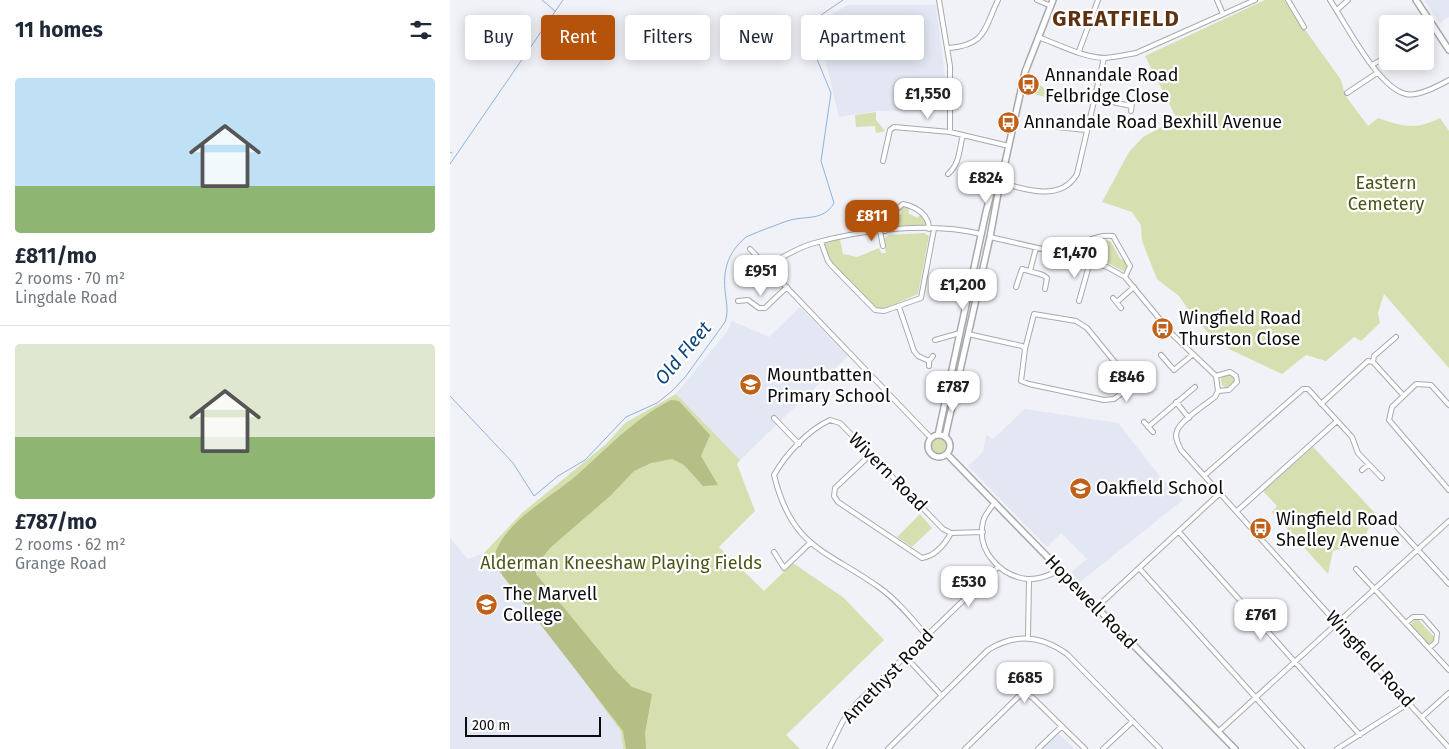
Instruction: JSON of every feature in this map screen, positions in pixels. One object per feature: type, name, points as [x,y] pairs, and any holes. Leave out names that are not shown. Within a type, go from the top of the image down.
[{"type":"street","points":[[939,0],[949,48],[950,132]]},
{"type":"street","points":[[949,48],[969,46],[979,38],[986,29],[998,0]]},
{"type":"street","points":[[1037,0],[1051,6]]},
{"type":"street","points":[[931,438],[928,448],[931,454],[937,457],[947,454],[950,445],[946,437],[990,237],[999,182],[1025,72],[1053,0]]},
{"type":"street","points":[[1079,52],[1098,0]]},
{"type":"street","points":[[1217,0],[1223,14]]},
{"type":"street","points":[[1038,36],[1079,52],[1104,58],[1136,53],[1255,0]]},
{"type":"street","points":[[1288,0],[1304,27]]},
{"type":"street","points":[[1330,0],[1376,73],[1394,90],[1407,95],[1430,89],[1449,80]]},
{"type":"street","points":[[1337,10],[1348,0]]},
{"type":"street","points":[[1416,0],[1449,50]]},
{"type":"street","points":[[999,182],[1044,192],[1059,191],[1072,183],[1077,174],[1104,58]]},
{"type":"street","points":[[1372,65],[1379,61]]},
{"type":"street","points":[[1347,85],[1349,92],[1376,73]]},
{"type":"street","points":[[1094,98],[1132,107]]},
{"type":"street","points":[[883,161],[890,130],[894,127],[950,132],[1009,146]]},
{"type":"street","points":[[1057,127],[1086,130]]},
{"type":"street","points":[[948,174],[954,170],[963,135]]},
{"type":"street","points":[[938,435],[981,234],[992,190],[999,182]]},
{"type":"street","points":[[821,242],[828,261],[875,310],[884,311],[916,302],[923,294],[931,229],[926,216],[903,204],[886,217],[885,231]]},
{"type":"street","points":[[767,266],[800,248],[821,242],[885,231],[931,229],[981,234]]},
{"type":"street","points":[[880,232],[883,246]]},
{"type":"street","points":[[1073,256],[1080,244],[1107,235],[1113,236],[1130,266],[1125,277]]},
{"type":"street","points":[[990,237],[1073,256],[1107,267],[1125,277],[1192,354],[1216,376],[1218,391]]},
{"type":"street","points":[[1030,271],[1036,248]]},
{"type":"street","points":[[750,250],[931,438]]},
{"type":"street","points":[[1079,301],[1090,262]]},
{"type":"street","points":[[1016,287],[1022,269],[1048,278],[1046,289]]},
{"type":"street","points":[[1077,280],[1085,281]]},
{"type":"street","points":[[738,301],[748,300],[759,308],[765,308],[786,287]]},
{"type":"street","points":[[1117,302],[1134,287]]},
{"type":"street","points":[[1113,298],[1121,308]]},
{"type":"street","points":[[899,307],[914,351],[918,356],[929,361]]},
{"type":"street","points":[[1034,314],[1076,321],[1087,328],[1131,382],[1130,386],[1114,399],[1104,400],[1029,384],[1021,381],[1026,349],[1034,314]]},
{"type":"street","points":[[935,340],[960,333],[1022,346],[1026,349]]},
{"type":"street","points":[[1373,362],[1374,356],[1396,337]]},
{"type":"street","points":[[1161,355],[1174,370],[1192,354]]},
{"type":"street","points":[[930,366],[929,361],[933,356]]},
{"type":"street","points":[[1320,404],[1368,361],[1373,362],[1404,396]]},
{"type":"street","name":"Wingfield Road","points":[[1216,376],[1230,372],[1236,376],[1237,382],[1229,390],[1218,391],[1216,397],[1189,418],[1177,432],[1177,441],[1182,450],[1449,748]]},
{"type":"street","points":[[1449,405],[1431,384],[1416,384],[1392,407],[1390,412],[1392,426],[1449,490]]},
{"type":"street","points":[[1148,427],[1195,387]]},
{"type":"street","points":[[1205,475],[1304,389],[1308,389],[1352,438],[1358,453],[1382,478]]},
{"type":"street","points":[[1176,402],[1189,418]]},
{"type":"street","points":[[774,418],[798,444]]},
{"type":"street","name":"Wivern Road","points":[[926,635],[881,589],[824,554],[810,543],[795,526],[780,498],[774,475],[780,463],[820,425],[830,420],[840,423],[943,530],[951,532]]},
{"type":"street","points":[[1237,511],[1337,421]]},
{"type":"street","points":[[1144,422],[1153,432]]},
{"type":"street","points":[[931,438],[938,435],[946,437]]},
{"type":"street","name":"Hopewell Road","points":[[947,454],[1235,749]]},
{"type":"street","points":[[870,455],[835,488],[834,496],[838,502],[922,558],[930,557],[947,540],[951,532],[983,532]]},
{"type":"street","points":[[1362,470],[1368,465]]},
{"type":"street","points":[[1097,607],[1220,493]]},
{"type":"street","points":[[995,502],[982,522],[987,553],[998,567],[1015,576],[1029,579],[1046,577],[1060,570]]},
{"type":"street","points":[[1218,732],[1449,521]]},
{"type":"street","points":[[1398,527],[1449,584]]},
{"type":"street","points":[[1179,532],[1360,735]]},
{"type":"street","points":[[774,552],[784,568],[810,543]]},
{"type":"street","name":"Amethyst Road","points":[[829,749],[848,715],[904,656],[998,567]]},
{"type":"street","points":[[1139,568],[1254,698],[1302,749]]},
{"type":"street","points":[[1356,569],[1449,670]]},
{"type":"street","points":[[1028,637],[1029,579]]},
{"type":"street","points":[[1406,624],[1413,617],[1419,616],[1428,622],[1438,637],[1429,648]]},
{"type":"street","points":[[888,749],[988,650],[1002,642],[1028,637],[1053,644],[1067,654],[1160,749]]},
{"type":"street","points":[[904,656],[942,696]]},
{"type":"street","points":[[1422,717],[1449,693]]},
{"type":"street","points":[[965,749],[1022,695],[1033,698],[1085,749]]},
{"type":"street","points":[[1338,749],[1409,703]]},
{"type":"street","points":[[1103,749],[1133,721]]},
{"type":"street","points":[[1038,749],[1062,726]]},
{"type":"shaded area","points":[[1424,0],[1449,0],[1449,17],[1440,23]]},
{"type":"shaded area","points":[[847,5],[936,5],[946,85],[931,88],[930,111],[877,111],[839,117],[825,60],[924,60],[924,15],[831,15]]},
{"type":"shaded area","name":"Mountbatten Primary School","points":[[800,307],[848,356],[740,460],[676,394],[726,333],[732,321],[769,337]]},
{"type":"shaded area","name":"Oakfield School","points":[[1025,409],[1118,423],[1159,475],[1183,500],[1080,582],[1071,572],[1087,559],[1061,533],[1047,547],[968,466],[983,452],[986,435],[993,439]]},
{"type":"shaded area","name":"The Marvell College","points":[[450,538],[468,559],[484,553],[561,649],[621,732],[623,749],[450,749]]},
{"type":"shaded area","points":[[1058,733],[1075,749],[1040,749]]},
{"type":"green space","name":"Eastern Cemetery","points":[[1265,0],[1284,0],[1341,80],[1345,95],[1368,126],[1378,118],[1402,125],[1416,126],[1440,118],[1449,131],[1449,368],[1384,294],[1378,313],[1380,323],[1361,341],[1354,337],[1326,361],[1306,355],[1282,374],[1231,350],[1212,337],[1191,314],[1180,297],[1157,279],[1142,241],[1141,225],[1132,212],[1102,202],[1129,152],[1143,137],[1177,119],[1145,56]]},
{"type":"green space","points":[[1031,78],[1049,92],[1045,97],[1027,92]]},
{"type":"green space","points":[[876,112],[876,120],[885,131],[876,133],[875,126],[856,127],[855,115]]},
{"type":"green space","points":[[904,206],[910,207],[908,213],[917,218],[921,214],[927,222],[924,225],[887,226],[886,218],[890,215],[894,219],[902,213],[900,209]]},
{"type":"green space","points":[[924,233],[929,236],[918,294],[883,309],[876,308],[828,260],[823,243],[840,239],[843,254],[857,257],[879,248],[881,253],[886,253],[884,239],[889,235]]},
{"type":"green space","points":[[1107,240],[1111,242],[1121,260],[1125,258],[1128,264],[1125,272],[1108,263],[1077,253],[1082,245],[1085,248]]},
{"type":"green space","points":[[1225,374],[1231,374],[1235,381],[1231,388],[1225,388],[1221,384],[1221,378]]},
{"type":"green space","name":"Alderman Kneeshaw Playing Fields","points":[[676,394],[740,460],[737,464],[755,511],[719,547],[764,591],[793,563],[844,598],[884,640],[786,735],[800,749],[623,749],[621,732],[561,649],[484,553],[522,513],[606,444],[625,423]]},
{"type":"green space","points":[[671,400],[679,401],[710,435],[701,456],[718,485],[703,486],[684,465],[672,459],[651,463],[634,471],[610,496],[550,548],[536,566],[536,574],[616,671],[632,687],[652,694],[645,733],[646,749],[626,749],[623,731],[503,576],[496,564],[495,555],[502,540],[520,519],[576,476],[632,426]]},
{"type":"green space","points":[[936,438],[942,438],[947,443],[945,452],[936,454],[931,449],[931,443]]},
{"type":"green space","points":[[1313,447],[1375,513],[1368,531],[1361,540],[1333,551],[1328,574],[1272,512],[1277,506],[1263,491]]},
{"type":"green space","points":[[920,514],[932,528],[912,547],[897,537]]},
{"type":"green space","points":[[1417,618],[1436,639],[1428,646],[1410,625]]},
{"type":"green space","points":[[1020,674],[1030,675],[1039,683],[1031,691],[1020,691],[1012,682]]},
{"type":"waterway","points":[[542,0],[555,11]]},
{"type":"waterway","points":[[450,164],[563,0]]},
{"type":"waterway","name":"Old Fleet","points":[[450,396],[513,463],[534,496],[558,476],[585,460],[626,417],[657,403],[672,391],[686,376],[725,322],[727,316],[725,272],[730,257],[739,243],[746,237],[787,221],[825,213],[834,203],[821,161],[831,93],[812,47],[811,37],[813,25],[821,15],[843,0]]},
{"type":"place","name":"Annandale Road Felbridge Close","points":[[1029,85]]},
{"type":"place","name":"Annandale Road Bexhill Avenue","points":[[1008,122]]},
{"type":"place","name":"Wingfield Road Thurston Close","points":[[1163,328]]},
{"type":"place","name":"Mountbatten Primary School","points":[[751,385]]},
{"type":"place","name":"Oakfield School","points":[[1080,488]]},
{"type":"place","name":"Wingfield Road Shelley Avenue","points":[[1260,529]]},
{"type":"place","name":"The Marvell College","points":[[487,604]]},
{"type":"district","name":"GREATFIELD","points":[[1116,18]]}]
